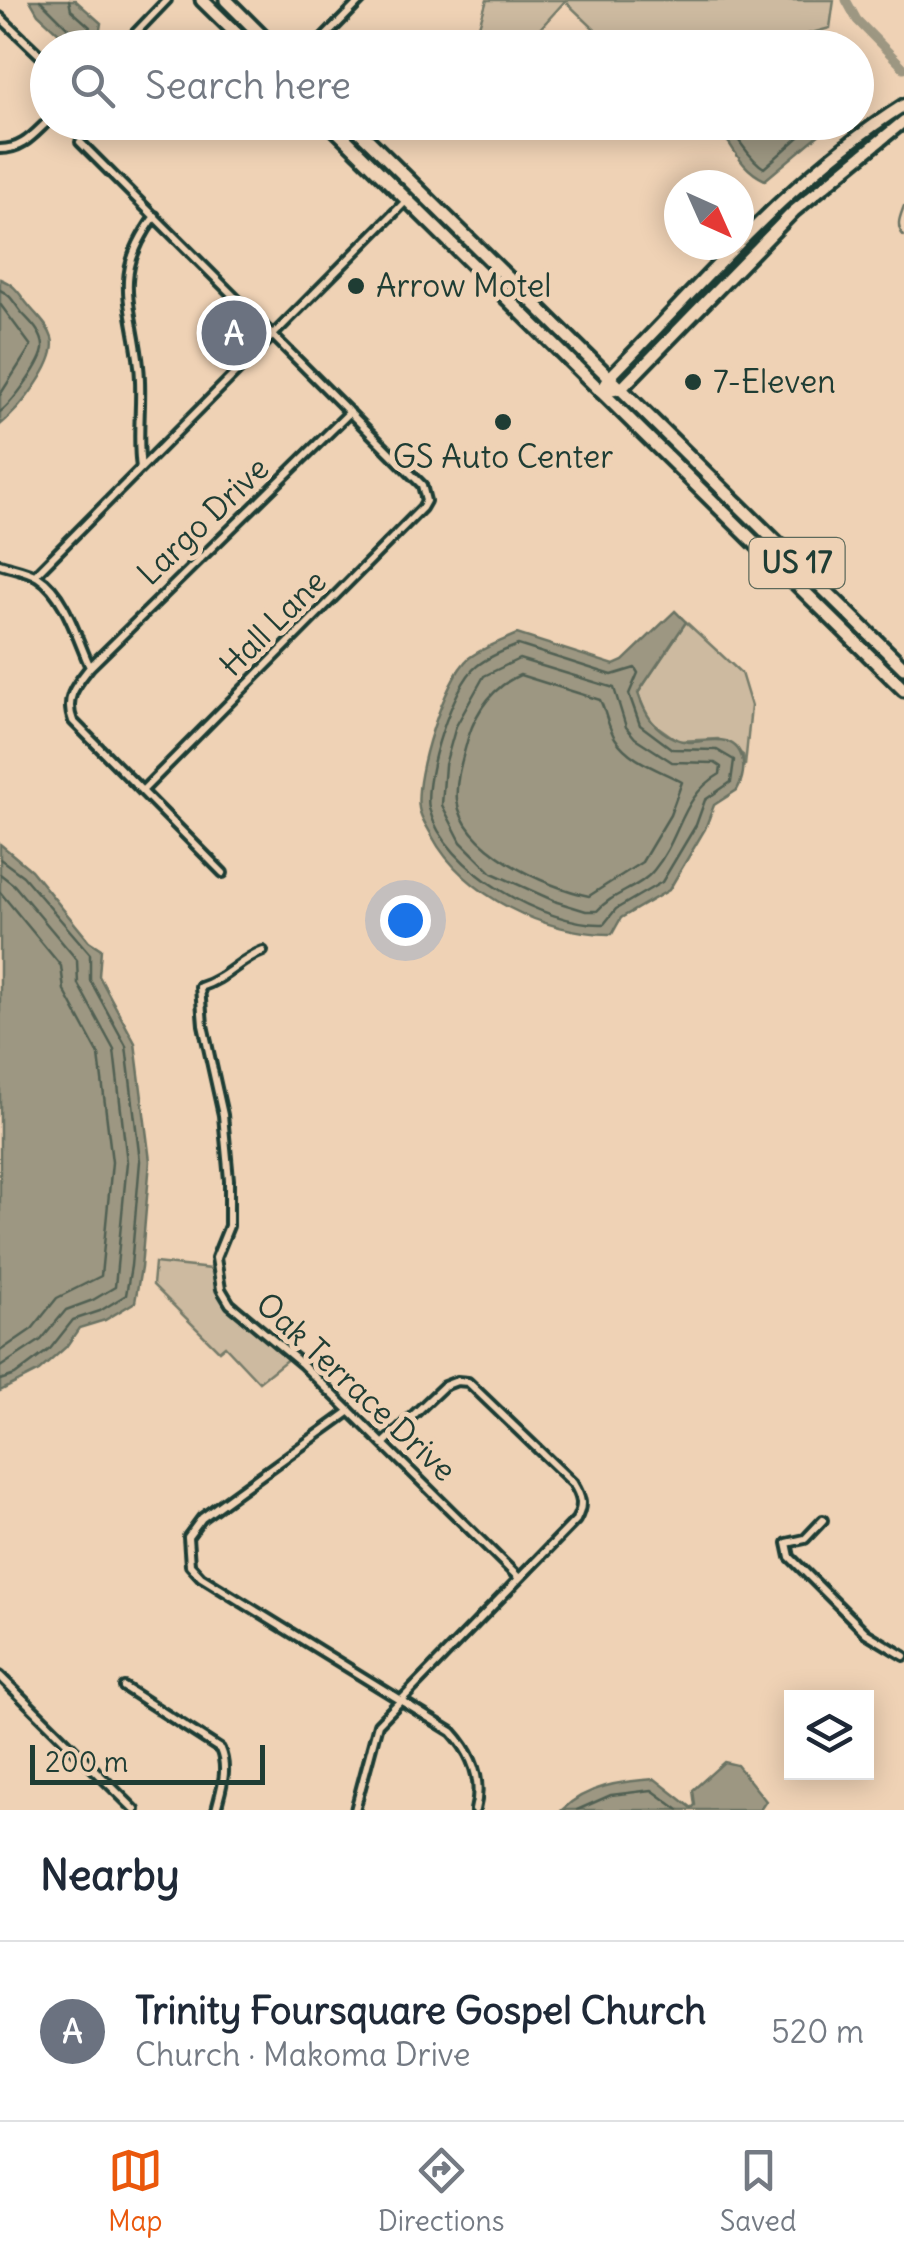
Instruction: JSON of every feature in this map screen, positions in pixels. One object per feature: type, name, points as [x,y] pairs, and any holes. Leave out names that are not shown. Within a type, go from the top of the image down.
[{"type":"main road","points":[[202,0],[233,30]]},
{"type":"main road","points":[[226,0],[256,30]]},
{"type":"main road","points":[[874,123],[904,104]]},
{"type":"main road","points":[[601,392],[621,388],[794,211],[904,121]]},
{"type":"main road","name":"US 17","points":[[346,140],[904,690]]},
{"type":"main road","name":"US 17","points":[[368,140],[899,663]]},
{"type":"main road","points":[[601,392],[610,377],[783,200],[853,140]]},
{"type":"main road","points":[[862,649],[877,658],[899,663]]},
{"type":"street","points":[[139,30],[168,0]]},
{"type":"street","points":[[332,30],[361,0]]},
{"type":"street","points":[[0,17],[30,46]]},
{"type":"street","points":[[0,149],[14,149],[30,138]]},
{"type":"street","points":[[80,142],[350,412]]},
{"type":"street","points":[[35,575],[407,200]]},
{"type":"street","points":[[783,200],[794,211]]},
{"type":"street","points":[[141,469],[140,369],[126,282],[134,251],[155,216]]},
{"type":"street","points":[[710,275],[721,286]]},
{"type":"street","name":"Hall Lane","points":[[142,791],[426,502],[422,486],[350,412]]},
{"type":"street","name":"Largo Drive","points":[[223,873],[73,721],[68,707],[71,692],[90,666],[350,412]]},
{"type":"street","points":[[0,564],[35,575],[56,596],[90,666]]},
{"type":"street","name":"Oak Terrace Drive","points":[[263,951],[246,958],[221,981],[200,986],[203,1025],[223,1115],[229,1180],[229,1226],[216,1258],[221,1290],[230,1304],[302,1364],[519,1578]]},
{"type":"street","points":[[355,1810],[378,1724],[576,1520],[582,1508],[574,1484],[468,1382],[444,1386],[383,1444]]},
{"type":"street","points":[[350,1411],[202,1518],[188,1537],[190,1565],[201,1577],[452,1732],[466,1748],[475,1770],[479,1794],[476,1810]]},
{"type":"street","points":[[824,1520],[806,1539],[787,1543],[790,1557],[866,1633],[904,1656]]},
{"type":"street","points":[[0,1676],[135,1810]]},
{"type":"street","points":[[124,1687],[212,1741],[220,1750],[225,1775],[216,1810]]},
{"type":"shaded area","points":[[487,0],[834,0],[830,28],[823,30],[595,30],[565,1],[539,30],[482,30],[479,26]]},
{"type":"shaded area","points":[[686,622],[741,673],[751,706],[745,766],[743,755],[718,739],[678,741],[647,719],[638,693]]},
{"type":"shaded area","points":[[155,1263],[211,1269],[231,1308],[289,1358],[259,1382],[225,1346],[219,1351],[153,1285]]},
{"type":"water","points":[[30,0],[75,0],[101,23],[100,30],[55,30]]},
{"type":"water","points":[[726,140],[813,140],[765,180],[750,170]]},
{"type":"water","points":[[0,279],[14,287],[45,325],[53,348],[36,385],[0,425]]},
{"type":"water","points":[[675,611],[686,622],[638,693],[651,720],[668,735],[685,742],[715,740],[733,744],[743,765],[737,790],[714,805],[705,829],[669,890],[621,918],[612,934],[560,927],[509,908],[464,876],[446,857],[419,808],[426,752],[450,685],[474,654],[517,634],[614,665]]},
{"type":"water","points":[[0,844],[31,870],[89,941],[101,949],[99,976],[135,1043],[150,1161],[135,1302],[105,1320],[79,1328],[66,1347],[39,1371],[0,1391]]},
{"type":"water","points":[[724,1762],[737,1765],[766,1801],[760,1810],[562,1810],[593,1790],[655,1779],[692,1808],[693,1790]]},
{"type":"waterway","points":[[846,0],[867,30]]},
{"type":"waterway","points":[[874,37],[904,68]]},
{"type":"waterway","points":[[904,206],[899,225],[904,236]]},
{"type":"place","name":"Arrow Motel","points":[[356,286]]},
{"type":"place","name":"Trinity Foursquare Gospel Church","points":[[234,333]]},
{"type":"place","name":"7-Eleven","points":[[693,382]]},
{"type":"place","name":"GS Auto Center","points":[[503,422]]}]
